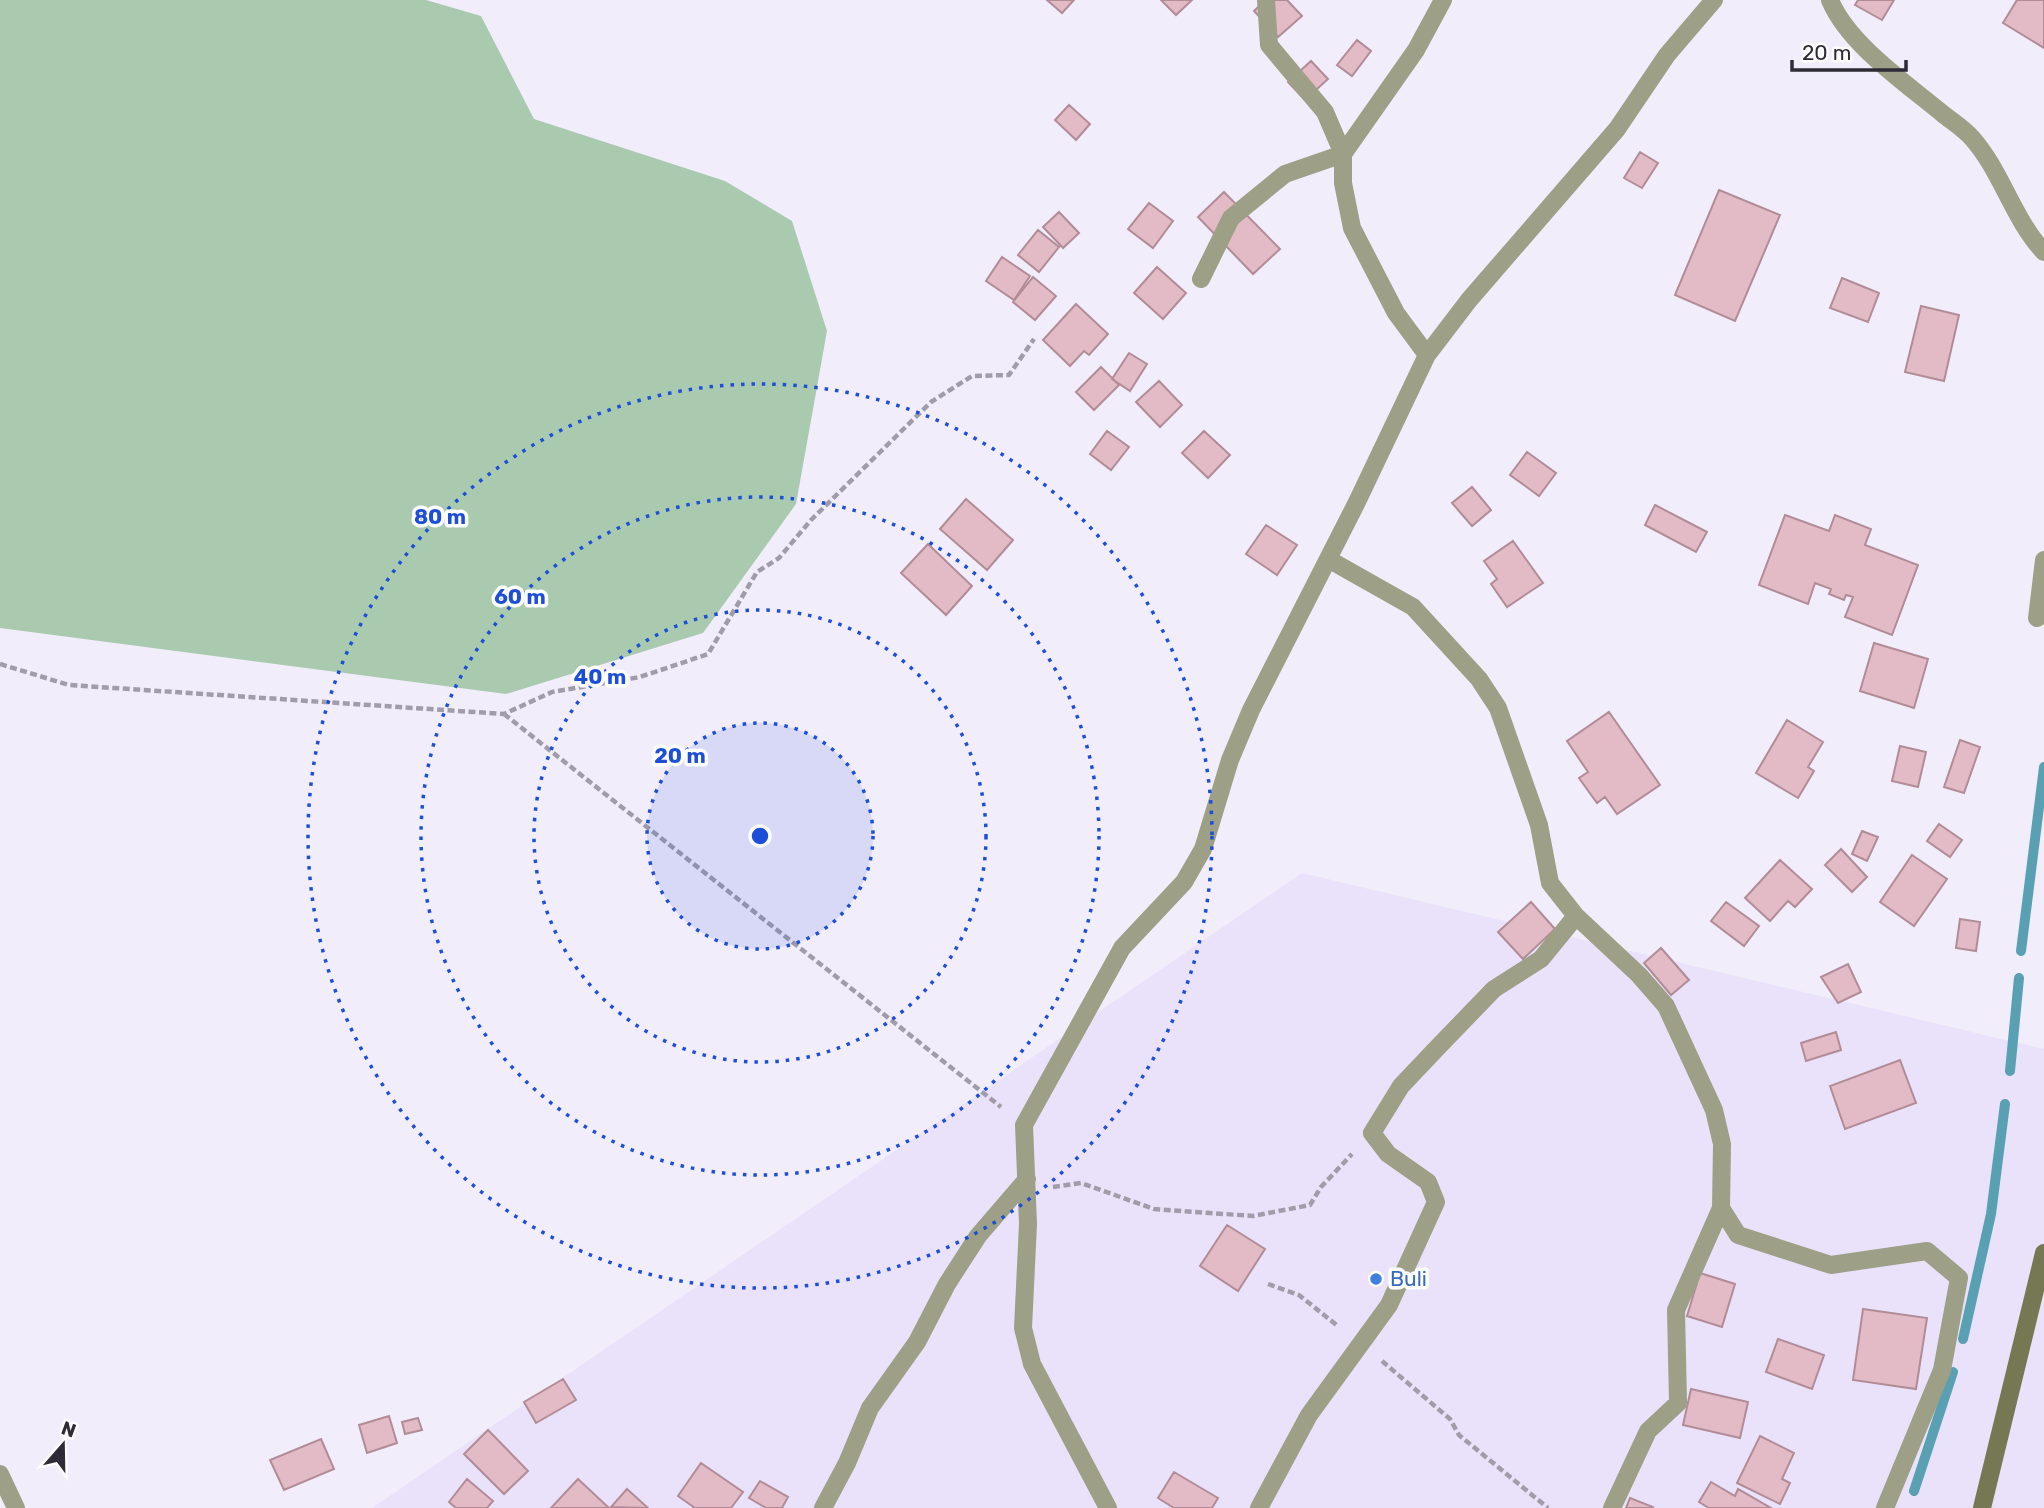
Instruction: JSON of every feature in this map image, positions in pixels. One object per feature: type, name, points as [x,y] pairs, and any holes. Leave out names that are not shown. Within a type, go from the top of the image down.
[{"type":"main road","points":[[1982,1508],[2044,1253]]},
{"type":"street","points":[[1266,0],[1269,45],[1325,112],[1343,154],[1343,183],[1352,228],[1396,313],[1427,355]]},
{"type":"street","points":[[1201,279],[1231,218],[1285,174],[1343,154],[1416,50],[1443,0]]},
{"type":"street","points":[[1108,1508],[1032,1364],[1023,1328],[1027,1179],[1024,1125],[1122,948],[1184,882],[1203,849],[1230,760],[1251,710],[1427,355],[1469,300],[1617,130],[1667,55],[1714,0]]},
{"type":"street","points":[[1830,0],[1836,14],[1872,54],[1971,136],[1995,167],[2015,208],[2044,252]]},
{"type":"street","points":[[1328,559],[1413,607],[1479,679],[1498,708],[1539,825],[1550,883],[1576,916],[1639,975],[1666,1006],[1714,1110],[1722,1144],[1721,1208],[1676,1310],[1678,1403],[1648,1431],[1612,1508]]},
{"type":"street","points":[[2037,618],[2044,560]]},
{"type":"street","points":[[1259,1508],[1309,1415],[1389,1305],[1436,1202],[1428,1182],[1388,1154],[1372,1133],[1401,1086],[1494,989],[1541,959],[1576,916]]},
{"type":"street","points":[[823,1508],[847,1463],[870,1408],[917,1342],[947,1284],[978,1236],[1027,1179]]},
{"type":"street","points":[[1721,1208],[1738,1235],[1831,1265],[1927,1251],[1959,1278],[1942,1370],[1885,1508]]},
{"type":"street","points":[[0,1474],[16,1508]]},
{"type":"path","points":[[0,664],[69,685],[504,714],[552,692],[640,677],[708,654],[757,572],[779,558],[811,520],[931,402],[972,376],[1009,375],[1034,339]]},
{"type":"path","points":[[504,714],[1024,1125]]},
{"type":"path","points":[[1027,1179],[1057,1189],[1081,1183],[1154,1209],[1253,1216],[1310,1205],[1321,1187],[1372,1133]]},
{"type":"path","points":[[1269,1284],[1299,1295],[1361,1343],[1450,1419],[1459,1435],[1548,1508]]},
{"type":"shaded area","name":"Buli","points":[[1302,873],[2044,1049],[2044,1508],[372,1508]]},
{"type":"green space","points":[[0,0],[426,0],[481,16],[534,119],[725,181],[792,221],[827,331],[796,504],[703,633],[506,694],[0,628]]},
{"type":"building","points":[[1047,0],[1074,0],[1062,13]]},
{"type":"building","points":[[1161,0],[1192,0],[1176,15]]},
{"type":"building","points":[[1265,0],[1287,0],[1302,16],[1278,37],[1254,11]]},
{"type":"building","points":[[1858,0],[1894,0],[1882,20],[1855,5]]},
{"type":"building","points":[[2017,0],[2044,0],[2044,48],[2003,23]]},
{"type":"building","points":[[1357,40],[1371,51],[1352,76],[1337,65]]},
{"type":"building","points":[[1311,61],[1328,79],[1305,100],[1288,82]]},
{"type":"building","points":[[1069,105],[1090,124],[1076,140],[1055,120]]},
{"type":"building","points":[[1640,152],[1658,163],[1642,188],[1624,178]]},
{"type":"building","points":[[1719,190],[1780,215],[1735,321],[1675,295]]},
{"type":"building","points":[[1224,192],[1280,249],[1253,274],[1198,217]]},
{"type":"building","points":[[1149,203],[1173,221],[1153,248],[1128,229]]},
{"type":"building","points":[[1059,212],[1079,233],[1063,248],[1043,227]]},
{"type":"building","points":[[1038,230],[1059,247],[1039,272],[1018,255]]},
{"type":"building","points":[[1002,257],[1030,276],[1014,300],[986,281]]},
{"type":"building","points":[[1157,267],[1186,293],[1163,319],[1134,293]]},
{"type":"building","points":[[1033,277],[1056,296],[1035,320],[1013,302]]},
{"type":"building","points":[[1842,278],[1879,293],[1868,322],[1830,308]]},
{"type":"building","points":[[1076,304],[1108,334],[1089,355],[1084,351],[1070,366],[1043,340]]},
{"type":"building","points":[[1921,306],[1959,315],[1944,381],[1905,372]]},
{"type":"building","points":[[1129,353],[1147,364],[1130,391],[1112,379]]},
{"type":"building","points":[[1101,367],[1119,385],[1094,410],[1076,392]]},
{"type":"building","points":[[1159,381],[1182,405],[1160,427],[1136,402]]},
{"type":"building","points":[[1107,431],[1129,447],[1111,470],[1090,454]]},
{"type":"building","points":[[1204,431],[1230,455],[1208,478],[1182,453]]},
{"type":"building","points":[[1527,452],[1556,473],[1539,496],[1510,475]]},
{"type":"building","points":[[1472,487],[1491,510],[1472,526],[1452,503]]},
{"type":"building","points":[[966,499],[1013,540],[987,570],[940,529]]},
{"type":"building","points":[[1655,505],[1707,532],[1696,552],[1645,525]]},
{"type":"building","points":[[1785,515],[1829,531],[1835,515],[1871,529],[1865,545],[1918,565],[1892,635],[1845,617],[1853,597],[1846,595],[1844,600],[1829,594],[1831,589],[1815,583],[1808,604],[1759,585]]},
{"type":"building","points":[[1266,525],[1297,545],[1277,575],[1246,554]]},
{"type":"building","points":[[1513,541],[1543,583],[1507,607],[1491,584],[1497,579],[1484,561]]},
{"type":"building","points":[[928,544],[972,586],[946,615],[901,573]]},
{"type":"building","points":[[1874,643],[1928,659],[1914,708],[1860,691]]},
{"type":"building","points":[[1609,712],[1660,785],[1617,814],[1605,797],[1597,803],[1579,778],[1588,772],[1567,741]]},
{"type":"building","points":[[1787,720],[1823,742],[1808,767],[1814,771],[1798,798],[1756,773]]},
{"type":"building","points":[[1960,740],[1980,747],[1964,793],[1944,787]]},
{"type":"building","points":[[1900,746],[1926,752],[1918,787],[1892,781]]},
{"type":"building","points":[[1939,824],[1962,840],[1950,857],[1927,841]]},
{"type":"building","points":[[1862,831],[1878,837],[1867,861],[1852,854]]},
{"type":"building","points":[[1841,849],[1867,877],[1852,892],[1825,865]]},
{"type":"building","points":[[1912,855],[1947,879],[1914,926],[1880,902]]},
{"type":"building","points":[[1780,860],[1812,889],[1795,907],[1788,901],[1770,921],[1745,898]]},
{"type":"building","points":[[1531,902],[1555,929],[1523,959],[1498,932]]},
{"type":"building","points":[[1726,902],[1759,926],[1744,946],[1711,921]]},
{"type":"building","points":[[1960,919],[1980,922],[1976,951],[1956,948]]},
{"type":"building","points":[[1661,948],[1689,980],[1671,995],[1644,963]]},
{"type":"building","points":[[1848,964],[1861,992],[1838,1003],[1821,977]]},
{"type":"building","points":[[1836,1032],[1841,1050],[1806,1061],[1801,1043]]},
{"type":"building","points":[[1900,1060],[1916,1103],[1845,1129],[1830,1086]]},
{"type":"building","points":[[1227,1225],[1265,1249],[1238,1291],[1200,1266]]},
{"type":"building","points":[[1700,1273],[1735,1284],[1722,1327],[1687,1316]]},
{"type":"building","points":[[1863,1309],[1927,1318],[1916,1389],[1853,1380]]},
{"type":"building","points":[[1778,1339],[1824,1355],[1812,1389],[1766,1372]]},
{"type":"building","points":[[563,1379],[576,1400],[536,1423],[524,1402]]},
{"type":"building","points":[[1691,1389],[1748,1402],[1740,1438],[1683,1425]]},
{"type":"building","points":[[389,1416],[397,1443],[367,1453],[359,1425]]},
{"type":"building","points":[[418,1418],[422,1430],[405,1434],[402,1422]]},
{"type":"building","points":[[488,1430],[528,1471],[504,1494],[464,1454]]},
{"type":"building","points":[[1760,1436],[1794,1453],[1782,1479],[1790,1483],[1780,1504],[1737,1483]]},
{"type":"building","points":[[321,1439],[334,1469],[284,1490],[270,1460]]},
{"type":"building","points":[[701,1463],[743,1492],[731,1508],[695,1508],[678,1496]]},
{"type":"building","points":[[1174,1472],[1218,1498],[1212,1508],[1174,1508],[1158,1498]]},
{"type":"building","points":[[467,1479],[493,1501],[487,1508],[456,1508],[449,1502]]},
{"type":"building","points":[[578,1479],[609,1508],[551,1508]]},
{"type":"building","points":[[760,1481],[788,1497],[782,1508],[766,1508],[749,1498]]},
{"type":"building","points":[[1711,1482],[1735,1496],[1738,1489],[1771,1508],[1709,1508],[1699,1502]]},
{"type":"building","points":[[627,1489],[648,1508],[611,1507]]},
{"type":"building","points":[[1630,1498],[1653,1507],[1626,1508]]},
{"type":"waterway","points":[[2021,951],[2044,767]]},
{"type":"waterway","points":[[2010,1071],[2019,978]]},
{"type":"waterway","points":[[1963,1339],[1991,1214],[2005,1104]]},
{"type":"waterway","points":[[1914,1491],[1953,1372]]},
{"type":"place","name":"Buli","points":[[1376,1279]]}]
